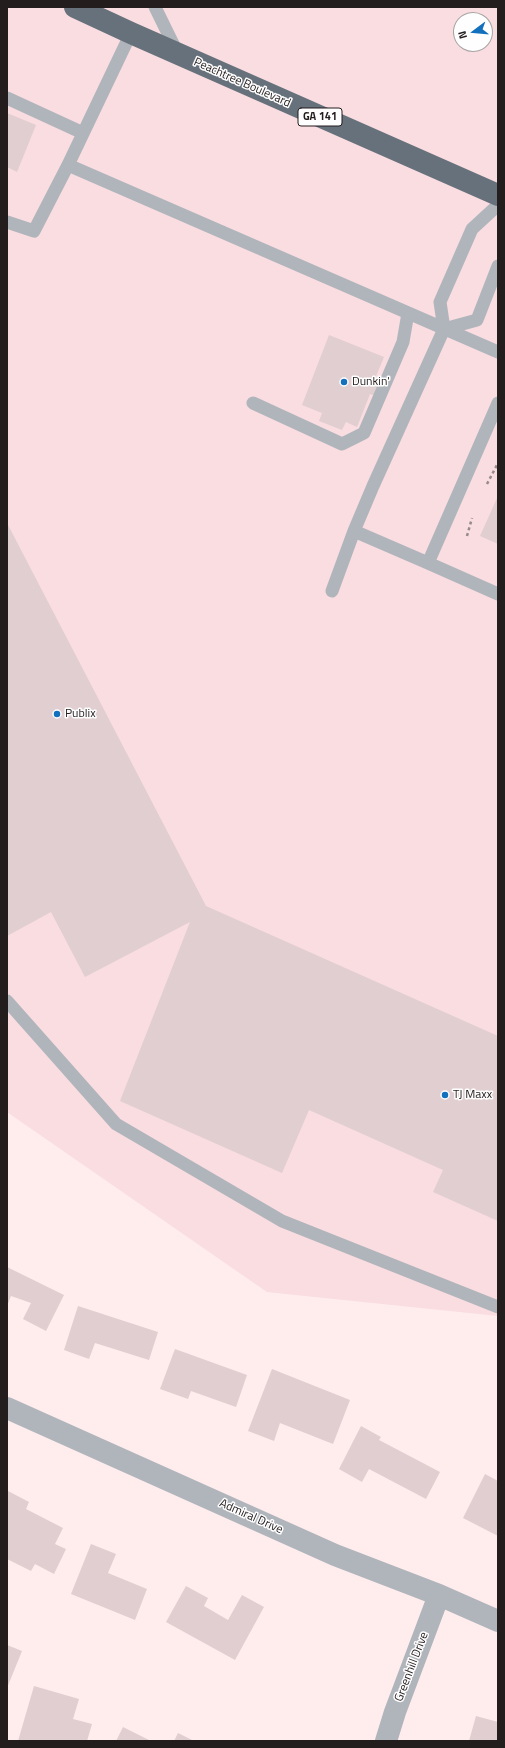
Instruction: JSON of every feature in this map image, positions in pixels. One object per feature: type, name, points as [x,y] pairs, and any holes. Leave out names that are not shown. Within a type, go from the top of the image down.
[{"type":"highway","name":"Peachtree Boulevard","points":[[75,7],[498,195]]},
{"type":"street","name":"Admiral Drive","points":[[7,1408],[335,1555],[439,1594],[498,1621]]},
{"type":"street","name":"Greenhill Drive","points":[[386,1741],[395,1712],[439,1594]]},
{"type":"lane","points":[[155,7],[178,54]]},
{"type":"lane","points":[[7,222],[34,231],[68,165],[131,33]]},
{"type":"lane","points":[[7,98],[83,133]]},
{"type":"lane","points":[[68,165],[498,352]]},
{"type":"lane","points":[[332,591],[354,531],[444,329],[440,302],[472,229],[498,205]]},
{"type":"lane","points":[[444,329],[477,320],[498,266]]},
{"type":"lane","points":[[253,403],[342,444],[364,433],[403,342],[408,313]]},
{"type":"lane","points":[[428,563],[498,403]]},
{"type":"lane","points":[[354,531],[498,594]]},
{"type":"lane","points":[[7,1001],[116,1124],[282,1221],[498,1307]]},
{"type":"shaded area","points":[[7,7],[498,7],[498,1316],[267,1292],[7,1112]]},
{"type":"building","points":[[7,113],[36,125],[17,172],[7,167]]},
{"type":"building","name":"Dunkin'","points":[[329,335],[384,357],[374,381],[381,384],[376,396],[370,394],[357,427],[346,422],[342,430],[319,421],[322,413],[302,405]]},
{"type":"building","points":[[498,496],[498,544],[480,536]]},
{"type":"building","points":[[7,523],[206,906],[498,1036],[498,1221],[433,1192],[443,1170],[309,1110],[282,1173],[120,1101],[190,922],[85,977],[51,912],[7,936]]},
{"type":"building","points":[[7,1267],[64,1295],[46,1331],[23,1319],[31,1303],[11,1296],[7,1306]]},
{"type":"building","points":[[78,1306],[158,1332],[149,1360],[95,1343],[89,1359],[64,1350]]},
{"type":"building","points":[[175,1349],[247,1375],[236,1407],[191,1391],[188,1399],[160,1389]]},
{"type":"building","points":[[272,1369],[350,1400],[333,1444],[280,1423],[274,1441],[248,1431]]},
{"type":"building","points":[[361,1426],[381,1437],[379,1440],[440,1472],[426,1499],[369,1469],[362,1482],[339,1469]]},
{"type":"building","points":[[485,1474],[498,1481],[498,1536],[463,1518]]},
{"type":"building","points":[[8,1491],[29,1502],[26,1509],[63,1528],[55,1544],[66,1549],[54,1574],[35,1564],[31,1571],[7,1559]]},
{"type":"building","points":[[91,1544],[116,1554],[108,1573],[147,1589],[135,1620],[71,1594]]},
{"type":"building","points":[[186,1586],[208,1598],[204,1606],[228,1620],[242,1595],[264,1607],[235,1660],[166,1622]]},
{"type":"building","points":[[7,1645],[22,1651],[7,1688]]},
{"type":"building","points":[[34,1686],[79,1699],[73,1719],[92,1724],[87,1741],[18,1741]]},
{"type":"building","points":[[476,1716],[498,1722],[498,1741],[469,1741]]},
{"type":"building","points":[[123,1727],[151,1741],[116,1741]]},
{"type":"building","points":[[178,1733],[194,1741],[174,1741]]},
{"type":"place","name":"Dunkin'","points":[[344,382]]},
{"type":"place","name":"Publix","points":[[57,714]]},
{"type":"place","name":"TJ Maxx","points":[[445,1095]]}]
